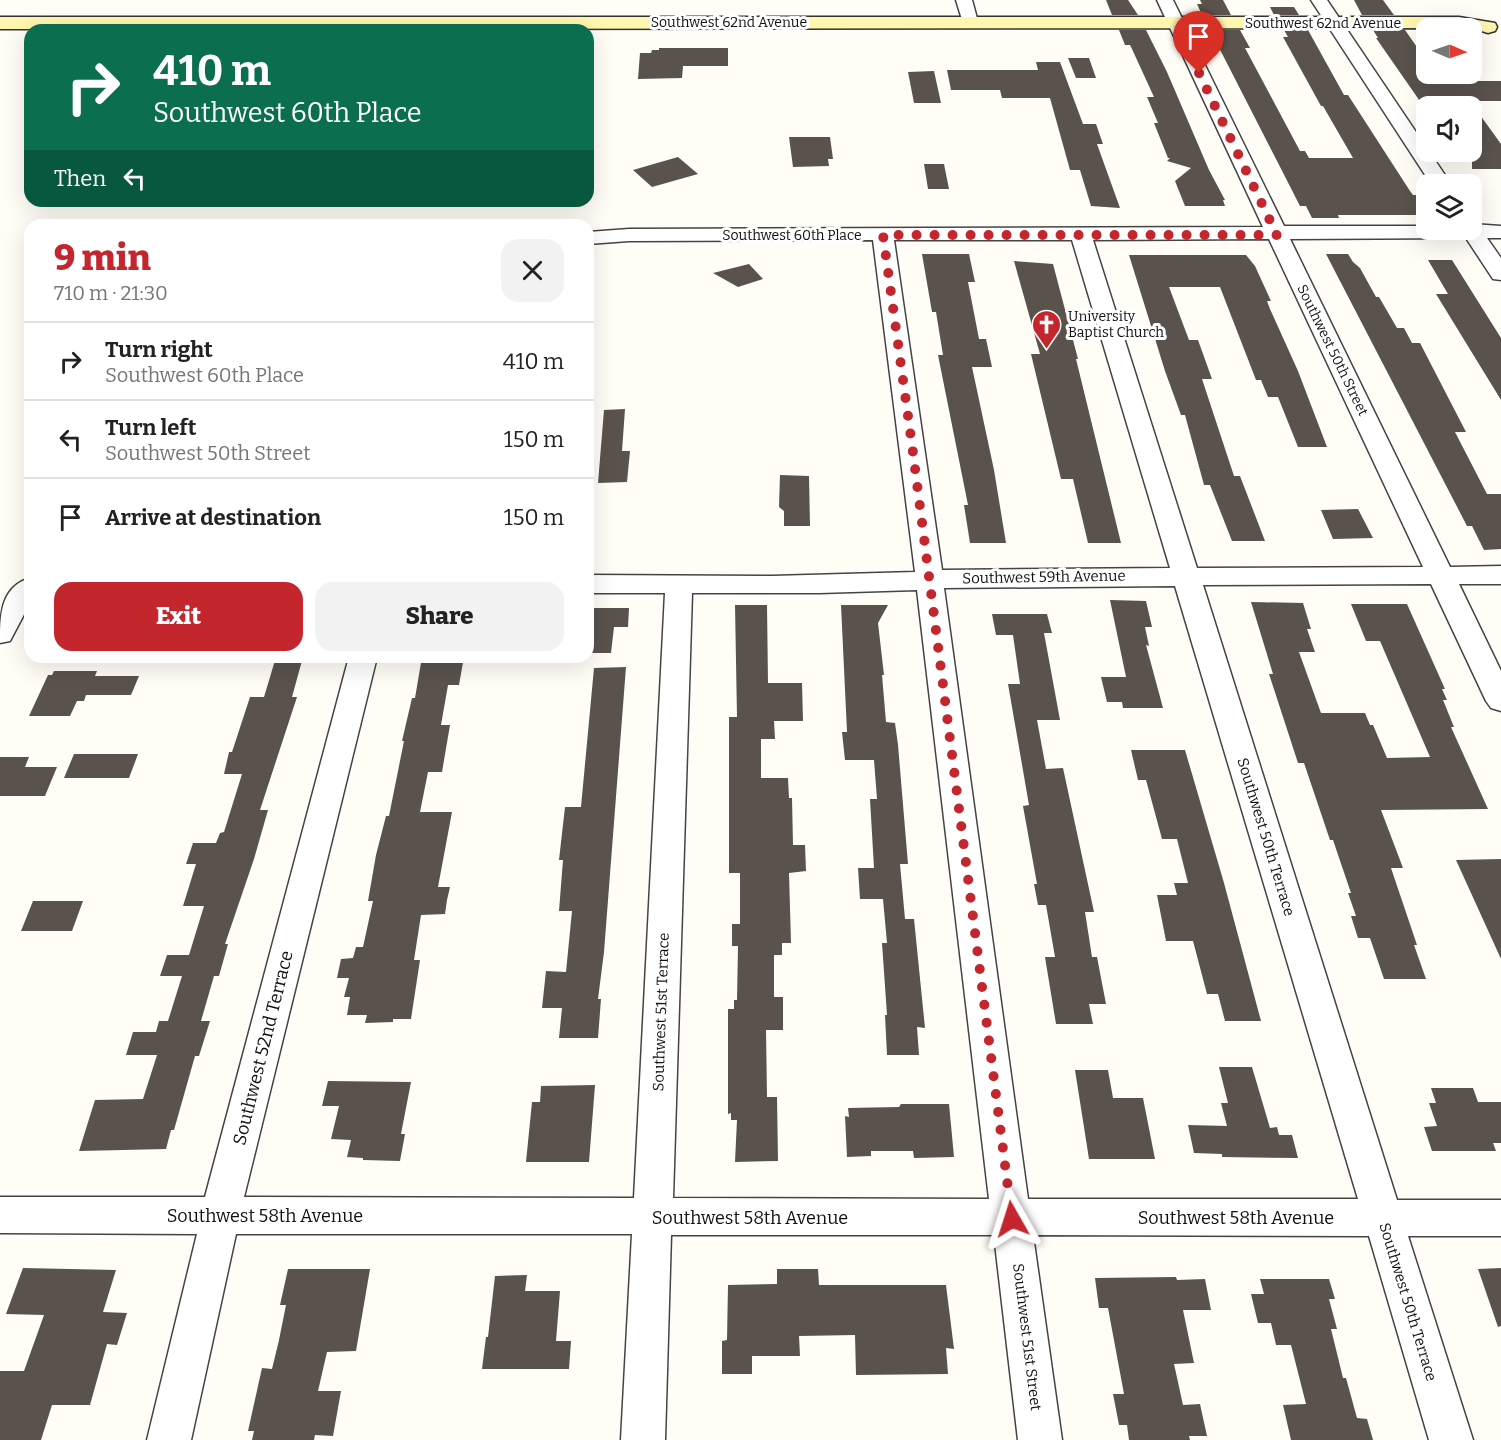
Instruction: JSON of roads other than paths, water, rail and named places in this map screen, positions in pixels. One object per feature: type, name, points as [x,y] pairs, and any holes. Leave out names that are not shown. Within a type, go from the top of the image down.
[{"type":"street","points":[[964,0],[970,22]]},
{"type":"street","name":"Southwest 50th Street","points":[[1165,0],[1501,701]]},
{"type":"street","points":[[1319,0],[1434,174]]},
{"type":"street","name":"Southwest 62nd Avenue","points":[[594,24],[1459,23],[1493,20]]},
{"type":"street","name":"Southwest 62nd Avenue","points":[[0,23],[99,24]]},
{"type":"street","name":"Southwest 60th Place","points":[[1482,231],[1501,232]]},
{"type":"street","name":"Southwest 60th Place","points":[[594,238],[639,235],[1277,235],[1416,232]]},
{"type":"street","name":"Southwest 50th Terrace","points":[[1081,234],[1450,1440]]},
{"type":"street","name":"Southwest 51st Street","points":[[883,235],[930,580],[1040,1440]]},
{"type":"street","points":[[1478,240],[1501,274]]},
{"type":"street","name":"Southwest 59th Avenue","points":[[594,584],[859,584],[930,580],[1186,576],[1501,575]]},
{"type":"street","name":"Southwest 51st Terrace","points":[[643,1440],[679,584]]},
{"type":"street","points":[[0,634],[19,597],[24,592]]},
{"type":"street","name":"Southwest 52nd Terrace","points":[[169,1440],[221,1216],[361,663]]},
{"type":"street","name":"Southwest 58th Avenue","points":[[0,1215],[1012,1219],[1501,1218]]},
{"type":"place","name":"University Baptist Church","points":[[1047,350]]}]
